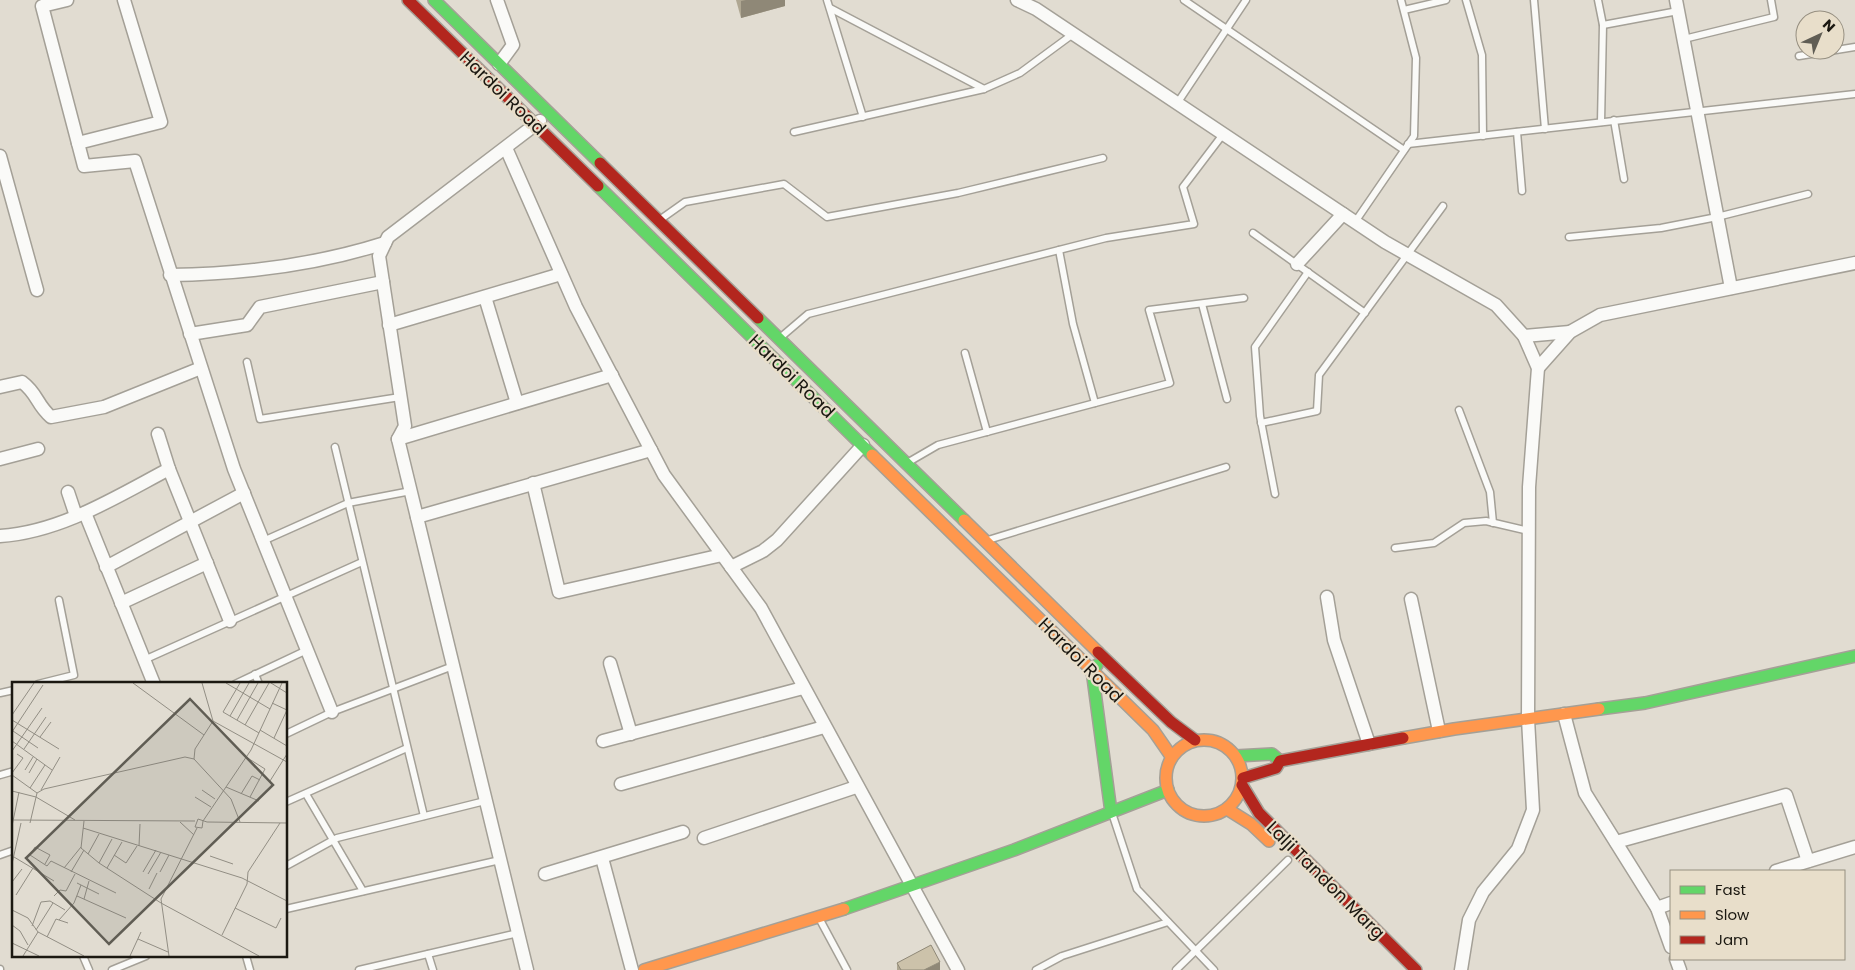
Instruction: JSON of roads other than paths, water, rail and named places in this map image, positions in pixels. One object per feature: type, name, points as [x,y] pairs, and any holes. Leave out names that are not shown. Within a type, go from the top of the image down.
[{"type":"main road","name":"Hardoi Road","points":[[408,0],[1153,730],[1172,756]]},
{"type":"main road","name":"Hardoi Road","points":[[434,0],[984,541],[1171,722],[1195,740]]},
{"type":"main road","points":[[1242,782],[1276,768],[1280,761],[1439,731],[1645,703],[1855,656]]},
{"type":"main road","points":[[1104,657],[1092,670],[1111,812]]},
{"type":"main road","points":[[1195,740],[1211,740],[1227,747],[1236,756],[1242,782],[1237,799],[1227,809],[1211,816],[1197,816],[1184,811],[1172,800],[1168,790],[1166,770],[1172,756],[1182,746],[1195,740]]},
{"type":"main road","points":[[1236,756],[1272,754],[1280,761]]},
{"type":"main road","name":"Lalji Tandon Marg","points":[[1242,782],[1259,813],[1416,970]]},
{"type":"main road","points":[[644,970],[818,917],[911,886],[1168,790]]},
{"type":"main road","name":"Lalji Tandon Marg","points":[[1227,809],[1251,824],[1285,857]]},
{"type":"main road","name":"Lalji Tandon Marg","points":[[1317,888],[1401,970]]},
{"type":"street","points":[[67,0],[42,6],[84,166],[135,161],[170,275],[244,493],[332,712]]},
{"type":"street","points":[[78,143],[161,122],[124,0]]},
{"type":"street","points":[[497,0],[513,45],[499,64]]},
{"type":"street","points":[[1020,0],[1178,102],[1355,222],[1408,255],[1496,305],[1524,336],[1538,368],[1529,531],[1528,719],[1533,810],[1518,849],[1483,892],[1469,920],[1461,970]]},
{"type":"street","points":[[1677,5],[1731,288]]},
{"type":"street","points":[[527,970],[398,439],[405,426],[379,256],[388,237],[536,125],[548,113]]},
{"type":"street","points":[[506,148],[576,307],[664,476],[760,608],[856,787],[958,970]]},
{"type":"street","points":[[0,156],[37,290]]},
{"type":"street","points":[[1297,264],[1343,214]]},
{"type":"street","points":[[170,275],[208,274],[290,266],[360,251],[385,243]]},
{"type":"street","points":[[1538,368],[1570,332],[1600,315],[1855,263]]},
{"type":"street","points":[[389,325],[562,274]]},
{"type":"street","points":[[190,334],[247,325],[260,307],[383,282]]},
{"type":"street","points":[[485,296],[517,403]]},
{"type":"street","points":[[1524,336],[1570,332]]},
{"type":"street","points":[[0,387],[22,382],[33,390],[40,408],[51,417],[104,407],[201,368]]},
{"type":"street","points":[[398,439],[612,375]]},
{"type":"street","points":[[158,434],[169,469],[230,621]]},
{"type":"street","points":[[731,567],[764,551],[777,540],[863,445]]},
{"type":"street","points":[[0,459],[38,449]]},
{"type":"street","points":[[417,517],[651,450]]},
{"type":"street","points":[[0,536],[26,534],[80,515],[169,469]]},
{"type":"street","points":[[533,483],[559,592],[722,555]]},
{"type":"street","points":[[68,492],[106,567],[153,682]]},
{"type":"street","points":[[106,567],[244,493]]},
{"type":"street","points":[[121,603],[207,564]]},
{"type":"street","points":[[1327,597],[1334,640],[1369,744]]},
{"type":"street","points":[[1411,599],[1439,731]]},
{"type":"street","points":[[610,663],[632,734]]},
{"type":"street","points":[[603,741],[803,688]]},
{"type":"street","points":[[1564,714],[1585,793],[1657,908],[1670,944]]},
{"type":"street","points":[[621,784],[824,727]]},
{"type":"street","points":[[704,838],[856,787]]},
{"type":"street","points":[[1616,842],[1786,796],[1808,861]]},
{"type":"street","points":[[545,874],[683,832]]},
{"type":"street","points":[[1779,870],[1855,847]]},
{"type":"street","points":[[602,858],[632,970]]},
{"type":"street","points":[[1657,908],[1670,903]]},
{"type":"lane","points":[[827,0],[863,117]]},
{"type":"lane","points":[[1184,0],[1406,147],[1545,128],[1855,94]]},
{"type":"lane","points":[[1178,102],[1246,0]]},
{"type":"lane","points":[[1355,222],[1414,136],[1416,58],[1401,0]]},
{"type":"lane","points":[[1404,10],[1446,0]]},
{"type":"lane","points":[[1466,0],[1482,55],[1483,136]]},
{"type":"lane","points":[[1534,0],[1545,128]]},
{"type":"lane","points":[[1598,0],[1603,25],[1601,122]]},
{"type":"lane","points":[[1684,39],[1774,18],[1771,0]]},
{"type":"lane","points":[[1603,25],[1677,5]]},
{"type":"lane","points":[[830,8],[984,89]]},
{"type":"lane","points":[[794,132],[984,89],[1020,73],[1073,34]]},
{"type":"lane","points":[[1614,120],[1624,179]]},
{"type":"lane","points":[[1517,132],[1522,191]]},
{"type":"lane","points":[[778,339],[808,314],[1106,238],[1194,224],[1183,188],[1224,133]]},
{"type":"lane","points":[[658,221],[685,202],[784,184],[827,217],[958,193],[1103,158]]},
{"type":"lane","points":[[1569,237],[1661,228],[1717,217],[1808,194]]},
{"type":"lane","points":[[1261,424],[1317,411],[1319,375],[1443,206]]},
{"type":"lane","points":[[1254,233],[1365,313]]},
{"type":"lane","points":[[1059,250],[1073,324],[1095,403]]},
{"type":"lane","points":[[1274,494],[1261,424],[1255,347],[1308,272]]},
{"type":"lane","points":[[894,475],[906,464],[938,445],[1170,383],[1149,310],[1244,298]]},
{"type":"lane","points":[[1202,304],[1227,400]]},
{"type":"lane","points":[[964,353],[987,432]]},
{"type":"lane","points":[[247,362],[260,419],[400,397]]},
{"type":"lane","points":[[1459,410],[1490,492],[1493,523]]},
{"type":"lane","points":[[335,447],[424,816]]},
{"type":"lane","points":[[984,541],[1226,467]]},
{"type":"lane","points":[[263,541],[348,503],[410,491]]},
{"type":"lane","points":[[1395,548],[1434,543],[1464,523],[1493,523],[1529,531]]},
{"type":"lane","points":[[144,660],[362,562]]},
{"type":"lane","points":[[46,682],[74,675],[59,600]]},
{"type":"lane","points":[[239,682],[307,650]]},
{"type":"lane","points":[[288,733],[332,712],[453,666]]},
{"type":"lane","points":[[255,674],[257,682]]},
{"type":"lane","points":[[288,801],[407,748]]},
{"type":"lane","points":[[306,794],[363,891]]},
{"type":"lane","points":[[288,865],[332,840],[485,801]]},
{"type":"lane","points":[[1111,812],[1137,889],[1214,970]]},
{"type":"lane","points":[[0,855],[12,851]]},
{"type":"lane","points":[[1176,970],[1285,857]]},
{"type":"lane","points":[[288,909],[500,860]]},
{"type":"lane","points":[[818,917],[847,970]]},
{"type":"lane","points":[[1036,970],[1062,956],[1168,922]]},
{"type":"lane","points":[[359,970],[518,933]]},
{"type":"lane","points":[[428,954],[433,970]]},
{"type":"lane","points":[[84,958],[89,970]]},
{"type":"lane","points":[[112,970],[141,958]]}]
